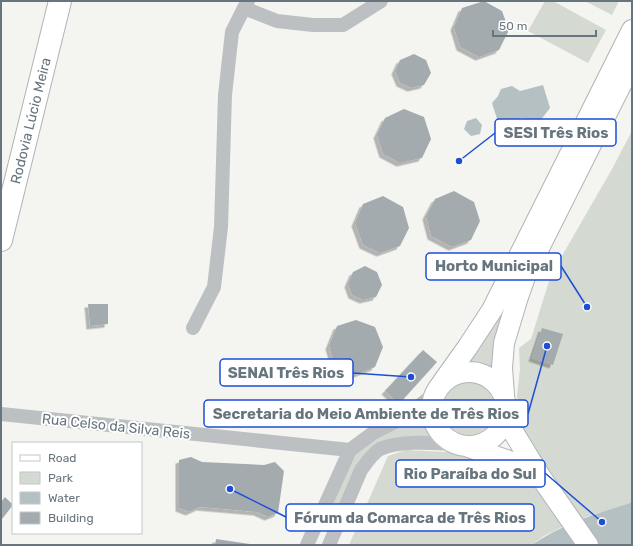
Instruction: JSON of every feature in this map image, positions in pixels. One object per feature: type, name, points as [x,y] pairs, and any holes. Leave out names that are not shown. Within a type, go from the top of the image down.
[{"type":"highway","name":"Rodovia Lúcio Meira","points":[[1,240],[60,1]]},
{"type":"street","points":[[193,328],[214,287],[221,227],[225,95],[232,32],[246,5],[277,20],[313,25],[343,25],[381,1]]},
{"type":"street","points":[[545,483],[512,462],[460,445],[444,438],[432,418],[431,406],[438,389],[492,310],[632,30]]},
{"type":"street","points":[[315,528],[331,540],[361,470],[369,459],[380,450],[397,445],[479,445],[490,440],[499,431],[505,420],[502,368],[504,343],[526,274],[632,63]]},
{"type":"street","points":[[307,545],[350,450],[373,433],[405,417],[452,375],[464,372],[476,372],[488,376],[498,384],[505,401],[512,430],[545,483],[588,545]]},
{"type":"street","name":"Rua Celso da Silva Reis","points":[[1,414],[350,450]]},
{"type":"green space","points":[[545,1],[553,1],[606,30],[588,63],[528,31]]},
{"type":"green space","points":[[585,1],[619,1],[612,15]]},
{"type":"green space","points":[[591,129],[497,379],[483,370],[473,368],[456,371]]},
{"type":"green space","points":[[632,131],[632,501],[630,503],[580,519],[526,442],[517,396],[520,369],[519,348],[531,339],[551,275]]},
{"type":"green space","points":[[462,378],[474,378],[491,387],[498,398],[500,410],[498,422],[491,433],[474,442],[462,442],[450,437],[441,428],[436,416],[436,404],[441,392],[450,383]]},
{"type":"green space","points":[[428,402],[430,426],[439,440],[383,446],[336,526],[321,521],[355,455],[367,443]]},
{"type":"green space","points":[[406,450],[447,452],[495,465],[516,474],[532,485],[548,503],[564,526],[544,536],[532,545],[349,545],[388,456]]},
{"type":"water","points":[[543,85],[550,108],[540,121],[531,123],[521,118],[499,125],[492,103],[498,96],[501,89],[512,86],[520,91]]},
{"type":"water","points":[[476,118],[482,125],[480,134],[471,136],[464,129],[467,121]]},
{"type":"water","points":[[632,501],[632,545],[532,545],[567,525]]},
{"type":"building","points":[[484,1],[502,11],[509,30],[499,50],[479,57],[460,47],[454,27],[462,8]]},
{"type":"building","points":[[414,54],[426,60],[431,73],[424,85],[411,88],[400,83],[395,71],[400,60]]},
{"type":"building","points":[[404,109],[424,117],[431,139],[422,158],[400,163],[383,154],[377,135],[385,118]]},
{"type":"building","points":[[454,191],[474,202],[480,221],[471,240],[452,247],[431,236],[426,216],[435,199]]},
{"type":"building","points":[[383,196],[403,207],[409,228],[400,246],[380,253],[363,245],[355,223],[363,204]]},
{"type":"building","points":[[365,266],[377,272],[382,285],[376,297],[363,300],[352,295],[348,284],[353,272]]},
{"type":"building","points":[[88,304],[108,304],[108,324],[90,326]]},
{"type":"building","points":[[356,320],[375,327],[383,347],[375,367],[355,375],[335,366],[329,346],[337,326]]},
{"type":"building","points":[[542,328],[563,334],[553,365],[532,358]]},
{"type":"building","points":[[423,350],[437,362],[399,404],[385,391]]},
{"type":"building","points":[[191,457],[202,462],[264,465],[275,462],[284,471],[278,513],[268,517],[257,512],[200,507],[189,512],[179,508],[179,460]]},
{"type":"building","points":[[5,497],[12,504],[12,506],[2,519],[1,518],[1,502]]},
{"type":"building","points":[[216,539],[250,544],[250,545],[215,545]]},
{"type":"place","name":"SESI Três Rios","points":[[459,161]]},
{"type":"place","name":"Horto Municipal","points":[[587,307]]},
{"type":"place","name":"Secretaria do Meio Ambiente de Três Rios","points":[[547,346]]},
{"type":"place","name":"SENAI Três Rios","points":[[411,377]]},
{"type":"place","name":"Fórum da Comarca de Três Rios","points":[[230,489]]},
{"type":"place","name":"Rio Paraíba do Sul","points":[[602,522]]}]
